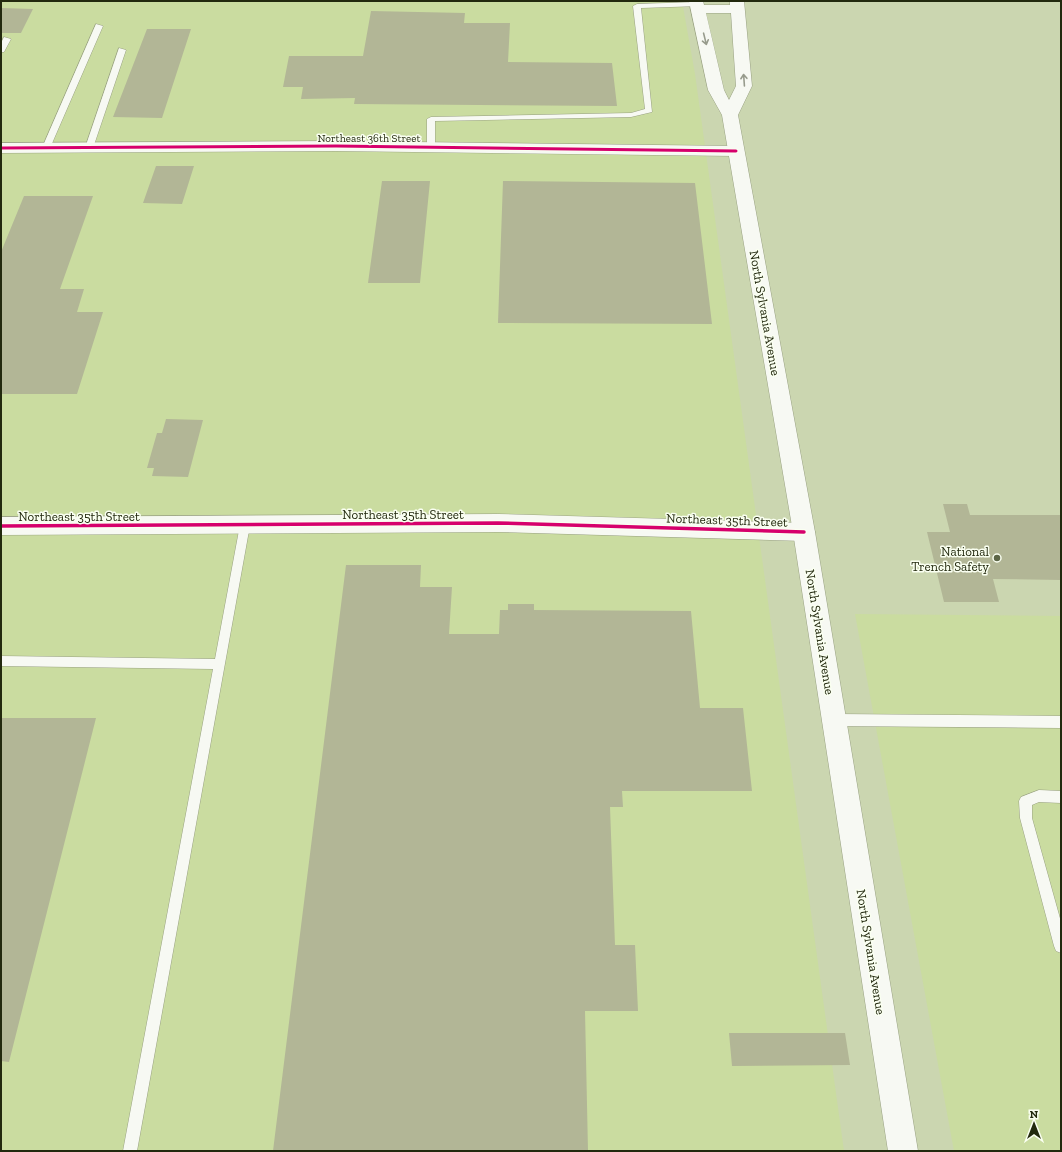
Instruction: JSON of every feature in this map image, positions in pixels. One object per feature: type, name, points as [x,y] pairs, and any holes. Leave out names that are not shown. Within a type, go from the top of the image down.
[{"type":"main road","points":[[697,5],[738,5],[744,86],[730,115]]},
{"type":"main road","name":"North Sylvania Avenue","points":[[697,5],[711,62],[716,90],[730,115],[804,532],[903,1151]]},
{"type":"main road","name":"Northeast 36th Street","points":[[1,148],[431,147],[736,151]]},
{"type":"main road","name":"Northeast 35th Street","points":[[1,526],[498,523],[804,532]]},
{"type":"lane","points":[[431,147],[431,120],[631,115],[650,110],[637,6],[697,5]]},
{"type":"lane","points":[[46,148],[99,26]]},
{"type":"lane","points":[[1,50],[7,39]]},
{"type":"lane","points":[[89,148],[122,50]]},
{"type":"lane","points":[[130,1151],[245,524]]},
{"type":"lane","points":[[1,661],[220,664]]},
{"type":"lane","points":[[834,720],[1061,722]]},
{"type":"lane","points":[[1061,797],[1039,796],[1025,801],[1026,818],[1061,946]]},
{"type":"shaded area","points":[[1,1],[682,1],[695,74],[844,1151],[1,1151]]},
{"type":"shaded area","points":[[855,614],[1061,616],[1061,1151],[954,1151]]},
{"type":"building","points":[[1,8],[33,9],[21,33],[1,33]]},
{"type":"building","points":[[371,11],[465,13],[464,23],[510,23],[508,62],[612,63],[617,106],[354,104],[355,98],[301,99],[303,87],[283,87],[289,56],[363,56]]},
{"type":"building","points":[[147,29],[191,29],[162,118],[113,117]]},
{"type":"building","points":[[156,166],[194,166],[182,204],[143,203]]},
{"type":"building","points":[[382,181],[430,181],[420,283],[368,283]]},
{"type":"building","points":[[503,181],[695,183],[712,324],[498,323]]},
{"type":"building","points":[[24,196],[93,196],[60,289],[84,289],[77,312],[103,312],[77,394],[1,394],[1,252]]},
{"type":"building","points":[[166,419],[203,420],[188,477],[152,476],[154,468],[147,468],[157,433],[162,433]]},
{"type":"building","name":"National Trench Safety","points":[[943,504],[967,504],[970,515],[1061,515],[1061,580],[993,579],[999,602],[944,602],[927,532],[950,532]]},
{"type":"building","points":[[346,565],[421,565],[420,587],[452,587],[449,634],[499,634],[500,610],[508,610],[508,604],[534,604],[534,610],[691,611],[700,708],[743,708],[752,791],[622,791],[623,807],[610,807],[615,945],[635,945],[638,1011],[585,1011],[588,1151],[273,1151]]},
{"type":"building","points":[[1,718],[96,718],[9,1062],[1,1061]]},
{"type":"building","points":[[729,1033],[845,1033],[850,1065],[732,1066]]},
{"type":"cycle path","points":[[1,148],[336,146],[736,151]]},
{"type":"cycle path","points":[[1,526],[498,523],[804,532]]},
{"type":"place","name":"National Trench Safety","points":[[997,558]]}]
